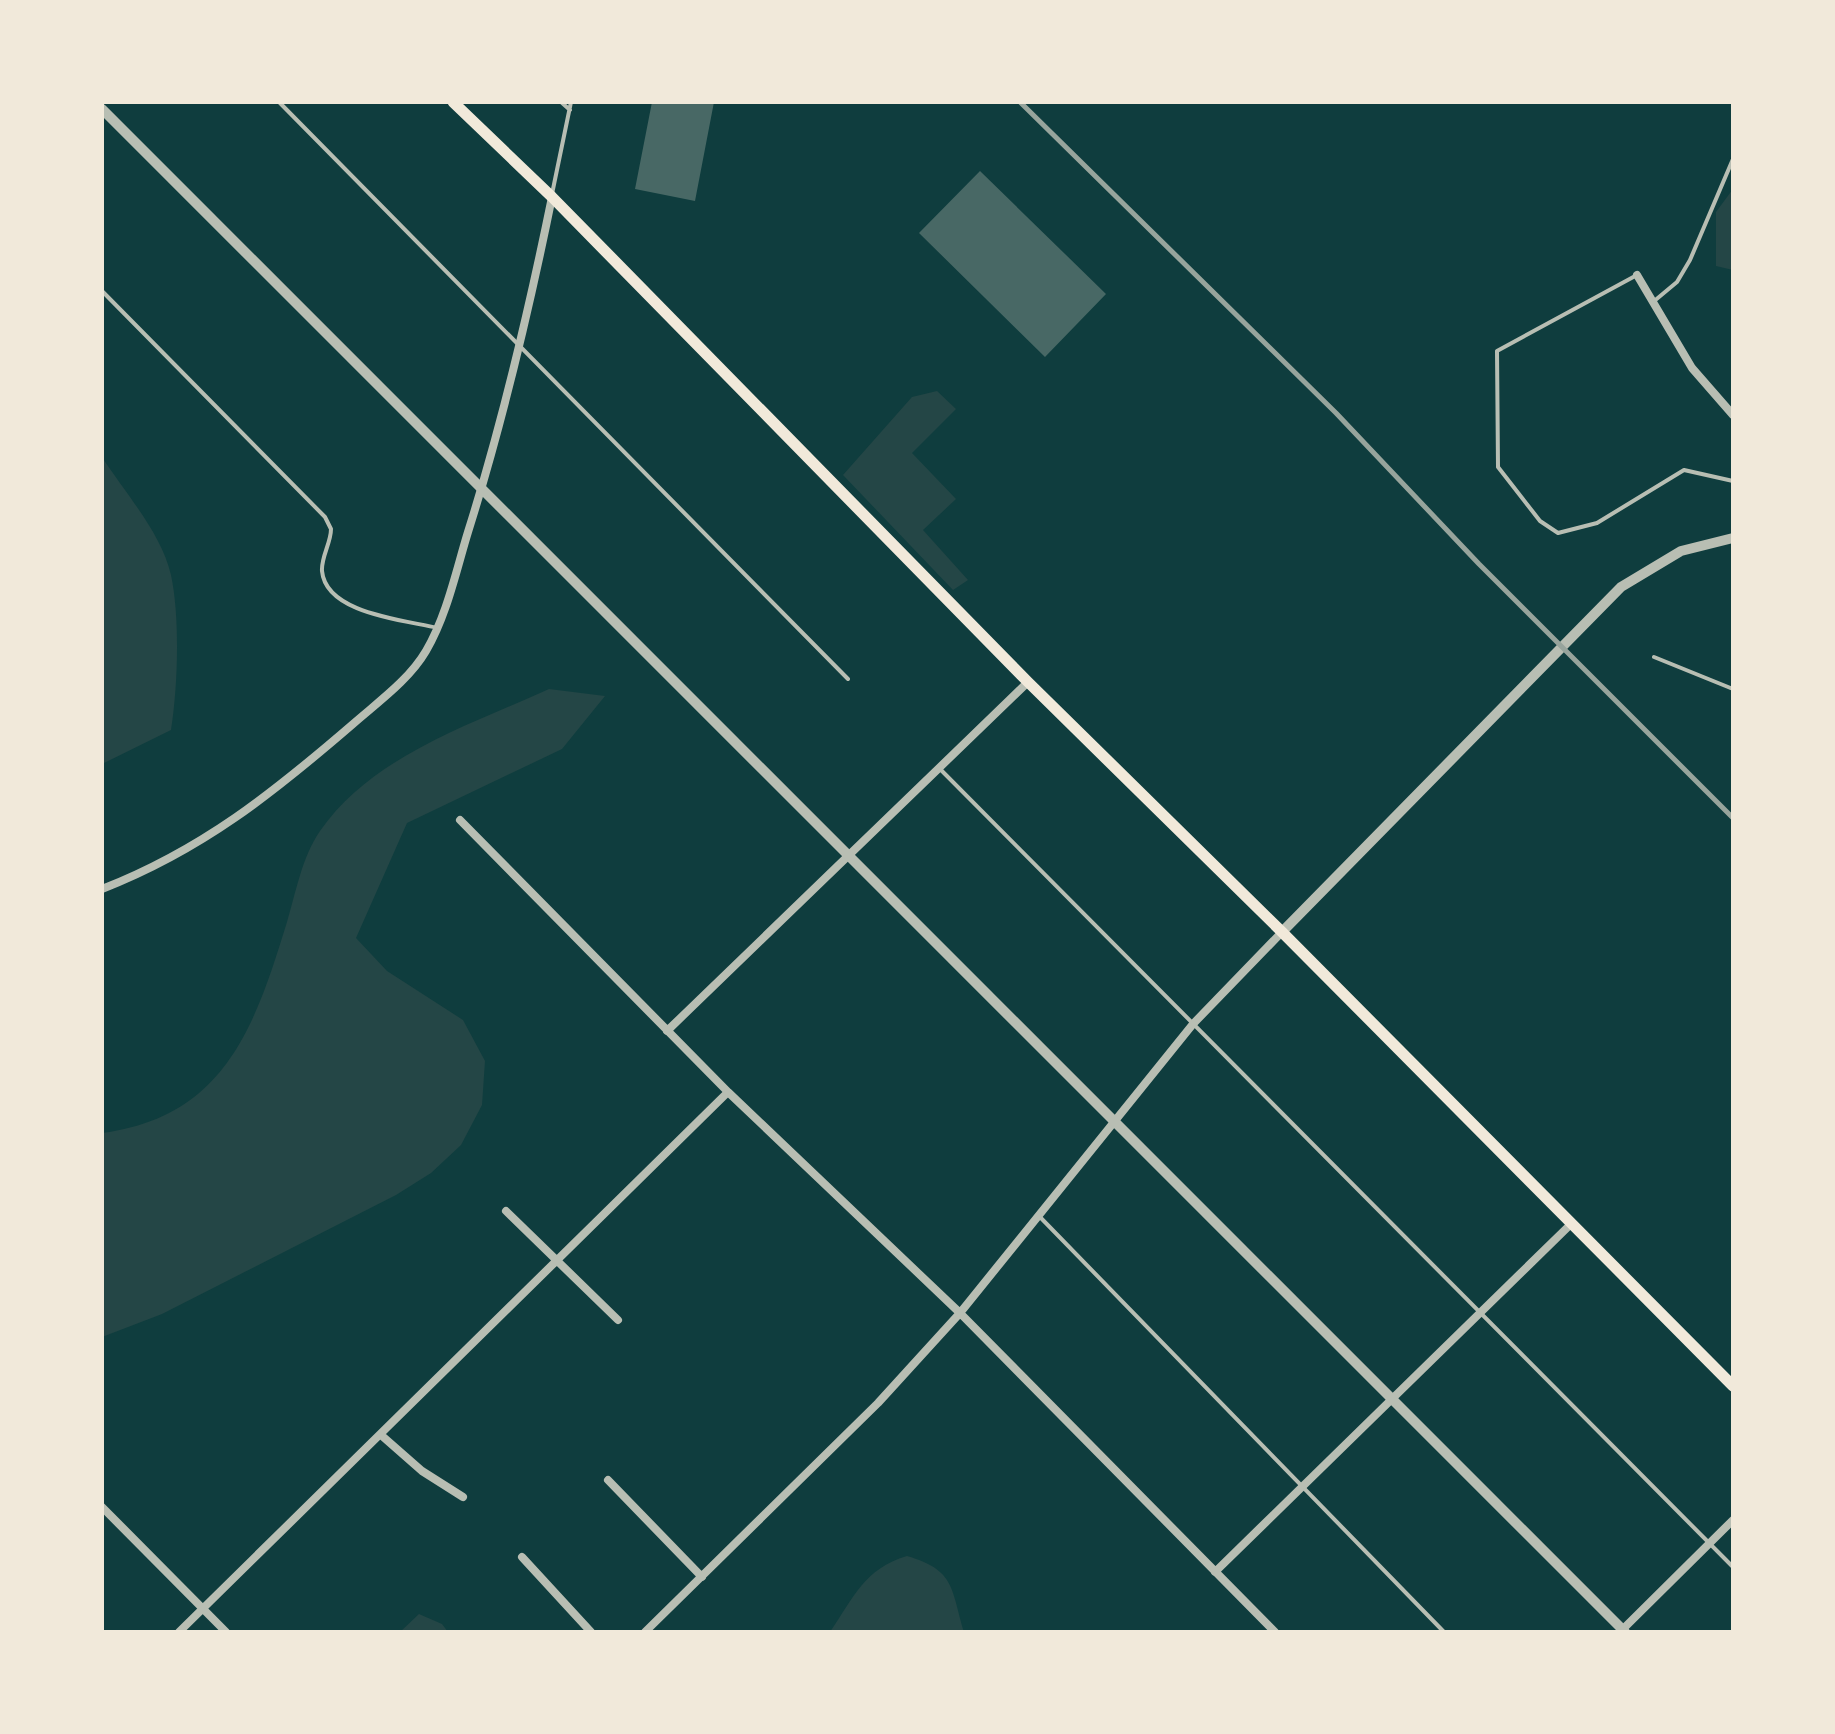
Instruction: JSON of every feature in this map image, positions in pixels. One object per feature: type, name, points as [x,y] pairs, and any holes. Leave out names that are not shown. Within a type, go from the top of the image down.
[{"type":"main road","points":[[453,102],[552,197],[1028,682],[1282,932],[1733,1386]]},
{"type":"street","points":[[102,109],[850,854],[1622,1631],[1733,1520]]},
{"type":"street","points":[[102,889],[155,868],[236,820],[350,727],[414,666],[438,628],[482,487],[521,347],[552,197]]},
{"type":"street","points":[[1637,275],[1651,304],[1692,368],[1733,415]]},
{"type":"street","points":[[645,1632],[878,1403],[960,1313],[1193,1024],[1530,677],[1621,587],[1651,566],[1681,551],[1733,538]]},
{"type":"street","points":[[667,1031],[1028,682]]},
{"type":"street","points":[[460,820],[728,1092],[960,1313],[1275,1632]]},
{"type":"street","points":[[179,1632],[728,1092]]},
{"type":"street","points":[[506,1211],[618,1320]]},
{"type":"street","points":[[1215,1572],[1572,1223]]},
{"type":"street","points":[[381,1435],[422,1471],[463,1497]]},
{"type":"street","points":[[608,1480],[702,1577]]},
{"type":"street","points":[[102,1507],[204,1606],[226,1632]]},
{"type":"street","points":[[522,1557],[591,1632]]},
{"type":"lane","points":[[279,102],[848,679]]},
{"type":"lane","points":[[561,102],[570,110]]},
{"type":"lane","points":[[552,197],[571,102]]},
{"type":"lane","points":[[1651,304],[1677,282],[1690,260],[1733,159]]},
{"type":"lane","points":[[1637,275],[1497,351],[1498,467],[1540,521],[1558,533],[1597,523],[1684,470],[1733,481]]},
{"type":"lane","points":[[102,291],[325,517],[331,529],[322,567],[328,591],[350,607],[438,628]]},
{"type":"lane","points":[[1654,657],[1733,689]]},
{"type":"lane","points":[[939,768],[1482,1311],[1733,1567]]},
{"type":"lane","points":[[1039,1216],[1444,1632]]},
{"type":"shaded area","points":[[1733,189],[1733,270],[1716,266],[1716,212]]},
{"type":"shaded area","points":[[937,391],[956,409],[912,453],[956,499],[923,530],[968,580],[953,590],[843,475],[912,397]]},
{"type":"shaded area","points":[[102,457],[151,528],[166,559],[174,592],[177,652],[171,730],[102,764]]},
{"type":"shaded area","points":[[549,689],[605,696],[562,749],[407,823],[356,938],[387,971],[463,1020],[485,1061],[482,1105],[461,1145],[431,1173],[396,1195],[162,1314],[102,1337],[102,1133],[144,1124],[178,1108],[206,1087],[229,1060],[262,997],[309,852],[320,831],[342,805],[367,782],[424,745]]},
{"type":"shaded area","points":[[907,1556],[934,1568],[949,1583],[964,1632],[830,1632],[870,1577],[880,1568]]},
{"type":"shaded area","points":[[419,1614],[442,1624],[448,1632],[400,1632]]},
{"type":"building","points":[[652,102],[714,102],[695,201],[635,189]]},
{"type":"building","points":[[980,171],[1106,294],[1045,357],[919,233]]},
{"type":"railway","points":[[1020,102],[1336,413],[1479,564],[1733,818]]}]
